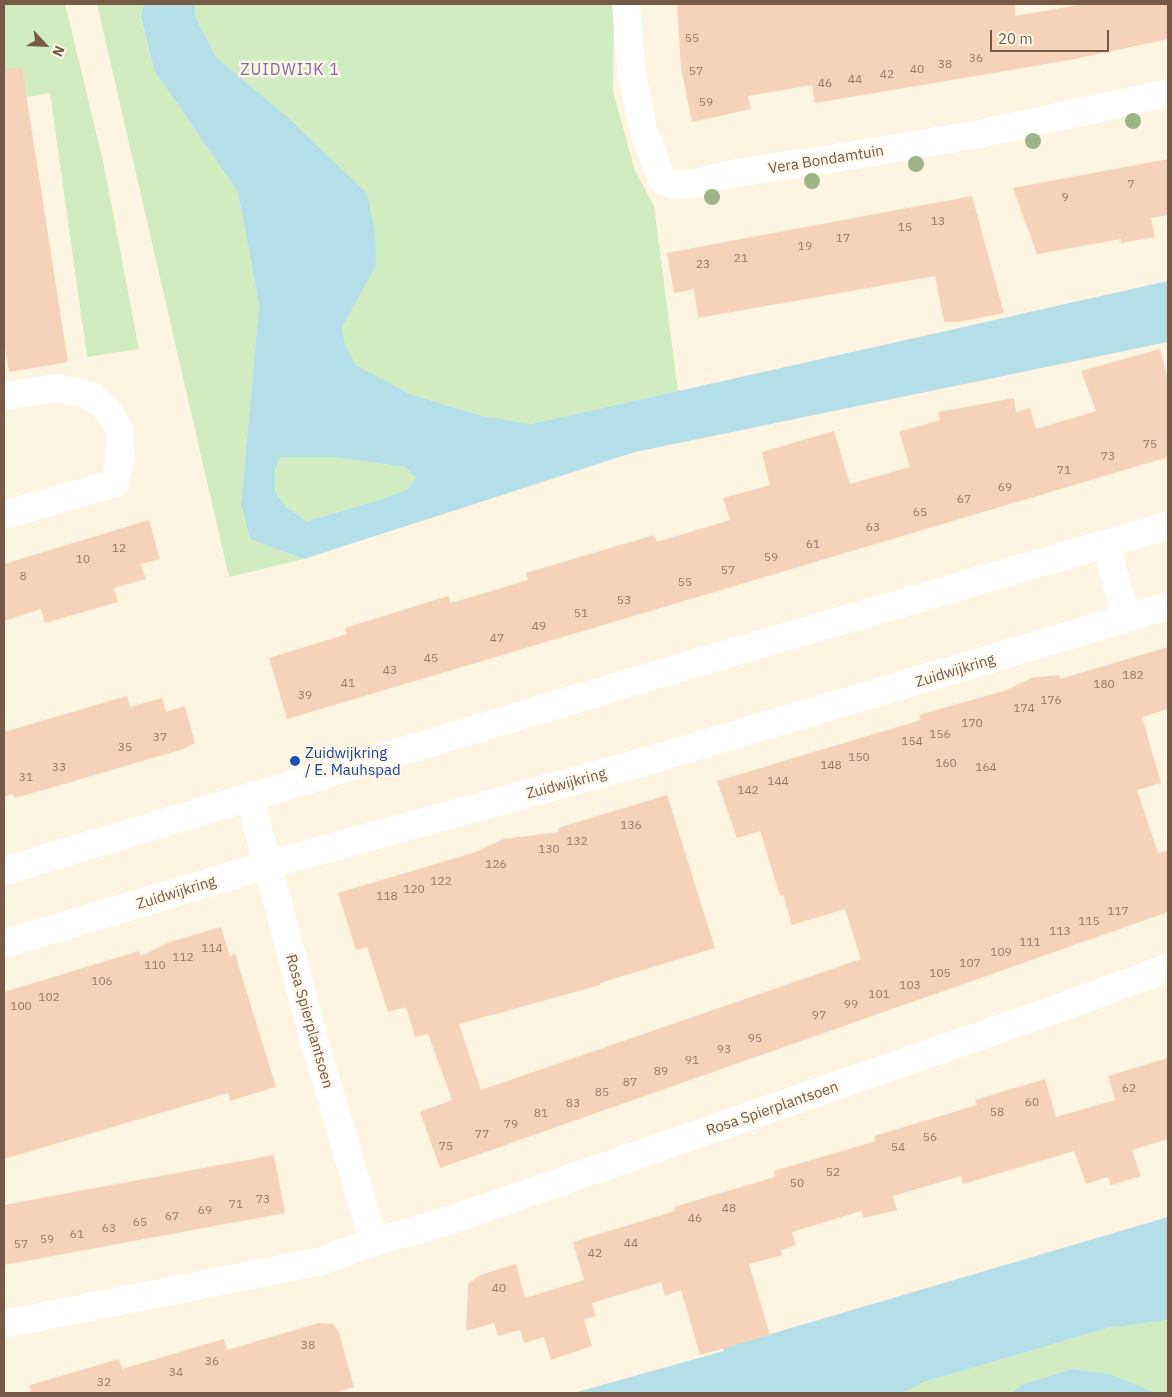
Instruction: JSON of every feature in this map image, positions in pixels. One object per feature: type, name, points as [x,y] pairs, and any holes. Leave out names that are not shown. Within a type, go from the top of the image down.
[{"type":"street","name":"Vera Bondamtuin","points":[[626,4],[631,68],[643,129],[662,180],[675,185],[693,184],[730,174],[980,134],[1168,93]]},
{"type":"street","points":[[4,396],[58,388],[93,397],[109,412],[119,429],[120,455],[115,484],[4,515]]},
{"type":"street","points":[[4,871],[689,666],[1168,526]]},
{"type":"street","points":[[1105,544],[1127,618]]},
{"type":"street","name":"Zuidwijkring","points":[[4,944],[267,866],[640,763],[1168,606]]},
{"type":"street","name":"Rosa Spierplantsoen","points":[[250,798],[314,1040],[374,1242]]},
{"type":"street","name":"Rosa Spierplantsoen","points":[[4,1324],[318,1262],[374,1242],[448,1221],[1054,1010],[1168,968]]},
{"type":"green space","points":[[4,4],[65,4],[103,161],[139,349],[87,357],[50,93],[4,101]]},
{"type":"green space","points":[[97,4],[144,4],[141,18],[154,70],[238,192],[259,305],[241,504],[250,539],[304,559],[229,577]]},
{"type":"green space","points":[[195,4],[614,4],[613,91],[635,171],[654,206],[678,391],[531,424],[479,415],[410,394],[356,365],[345,344],[342,327],[352,306],[284,114],[216,57],[195,16]]},
{"type":"green space","points":[[280,457],[332,457],[405,467],[416,478],[408,489],[380,500],[307,521],[286,507],[275,491],[275,471]]},
{"type":"green space","points":[[1168,1320],[1168,1393],[1156,1393],[1110,1374],[1072,1369],[1023,1384],[1011,1393],[903,1393],[924,1382],[1108,1328]]},
{"type":"water","points":[[144,4],[195,4],[195,16],[216,57],[284,114],[367,193],[375,233],[376,265],[342,327],[345,344],[356,365],[410,394],[479,415],[531,424],[1168,281],[1168,342],[635,452],[304,559],[250,539],[241,504],[259,305],[238,192],[154,70],[141,17]],"holes":[[[280,457],[332,457],[405,467],[416,478],[408,489],[380,500],[307,521],[286,507],[275,491],[275,471]]]},
{"type":"water","points":[[1168,1217],[1168,1320],[1108,1328],[924,1382],[903,1393],[573,1393],[724,1351],[723,1348]]},
{"type":"water","points":[[1072,1369],[1110,1374],[1156,1393],[1011,1393],[1023,1384]]},
{"type":"building","points":[[677,4],[1015,4],[1015,16],[1085,4],[1168,4],[1168,39],[1075,59],[815,103],[812,85],[748,96],[751,109],[692,122],[681,68]]},
{"type":"building","points":[[22,68],[68,362],[9,372],[4,340],[4,69]]},
{"type":"building","points":[[1168,159],[1168,215],[1151,218],[1155,237],[1121,243],[1121,239],[1037,254],[1013,188]]},
{"type":"building","points":[[972,196],[1004,313],[958,322],[944,322],[935,276],[698,318],[694,289],[674,293],[667,253]]},
{"type":"building","points":[[1160,349],[1168,379],[1168,457],[287,719],[269,658],[347,634],[345,628],[448,596],[451,603],[528,580],[526,573],[654,535],[657,542],[730,520],[723,498],[770,485],[762,452],[834,431],[850,484],[910,467],[899,432],[940,420],[938,412],[1014,398],[1016,412],[1030,408],[1036,429],[1096,411],[1081,371]]},
{"type":"building","points":[[149,520],[160,559],[141,564],[146,579],[114,588],[118,602],[45,623],[41,609],[4,621],[4,564]]},
{"type":"building","points":[[1168,647],[1168,709],[1142,717],[1161,783],[1137,790],[1158,853],[1168,851],[1168,912],[440,1168],[420,1112],[452,1100],[428,1034],[415,1037],[406,1007],[388,1012],[367,947],[356,950],[338,893],[476,852],[503,839],[559,832],[558,828],[667,795],[715,948],[600,983],[600,985],[459,1024],[481,1090],[861,959],[845,909],[792,925],[783,895],[780,896],[760,831],[737,838],[717,781],[921,720],[919,715],[1007,690],[1031,678],[1059,675],[1060,679]]},
{"type":"building","points":[[127,696],[130,707],[162,698],[166,712],[185,706],[195,743],[183,749],[47,789],[14,798],[13,794],[4,797],[4,732]]},
{"type":"building","points":[[221,927],[230,956],[235,954],[276,1087],[230,1101],[228,1093],[4,1159],[4,992],[139,951],[141,956],[167,943]]},
{"type":"building","points":[[1168,1058],[1168,1139],[1132,1150],[1141,1176],[1111,1185],[1108,1177],[1086,1184],[1074,1151],[963,1184],[961,1176],[893,1196],[897,1210],[864,1218],[861,1211],[792,1232],[796,1245],[781,1250],[782,1255],[749,1264],[770,1335],[700,1355],[681,1290],[665,1296],[661,1282],[592,1303],[596,1316],[584,1319],[592,1346],[551,1360],[544,1337],[524,1343],[520,1330],[498,1336],[494,1323],[466,1331],[468,1284],[480,1275],[516,1264],[525,1298],[584,1280],[573,1242],[675,1211],[674,1207],[775,1177],[774,1171],[876,1141],[874,1136],[977,1105],[975,1100],[1045,1079],[1056,1117],[1115,1100],[1108,1076]]},
{"type":"building","points":[[274,1155],[285,1213],[4,1265],[4,1205]]},
{"type":"building","points":[[319,1323],[333,1324],[339,1333],[354,1387],[334,1393],[31,1393],[30,1385],[119,1359],[122,1369],[224,1339],[227,1350]]},
{"type":"place","name":"Zuidwijkring / E. Mauhspad","points":[[295,761]]},
{"type":"district","name":"ZUIDWIJK 1","points":[[290,69]]}]
